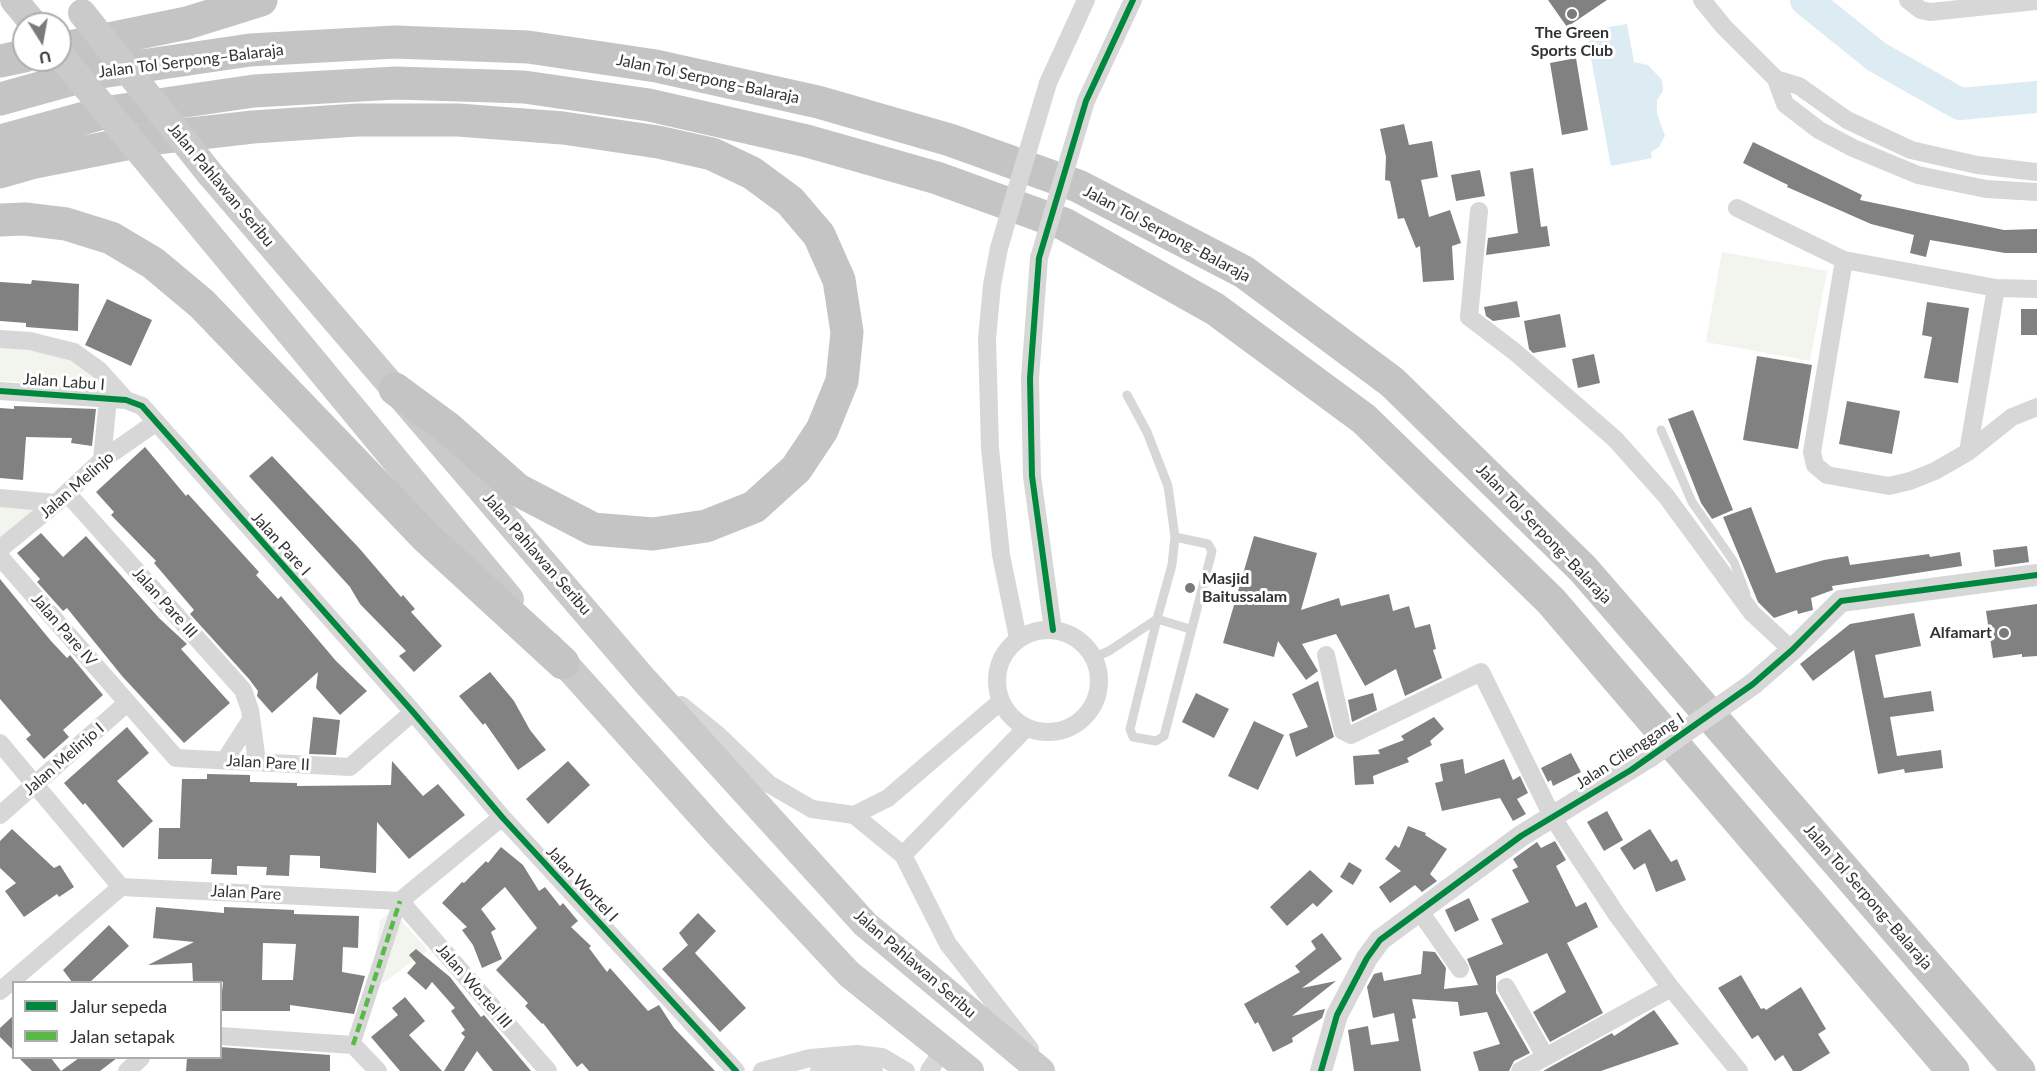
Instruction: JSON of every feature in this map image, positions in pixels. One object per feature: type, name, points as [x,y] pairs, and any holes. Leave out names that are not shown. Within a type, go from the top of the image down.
[{"type":"highway","points":[[72,47],[187,23],[261,0]]},
{"type":"highway","name":"Jalan Tol Serpong–Balaraja","points":[[0,99],[94,73],[250,50],[395,42],[528,47],[656,66],[818,102],[950,140],[1078,186],[1244,273],[1392,382],[1583,569],[2019,1071]]},
{"type":"highway","points":[[0,141],[103,113],[254,90],[396,83],[524,87],[649,105],[807,141],[937,178],[1064,224],[1215,309],[1364,419],[1551,601],[1953,1071]]},
{"type":"highway","points":[[0,172],[35,162],[156,138],[253,127],[357,120],[458,120],[563,128],[658,142],[712,154],[752,172],[790,201],[819,235],[839,280],[847,332],[842,381],[822,430],[796,470],[754,507],[706,526],[653,534],[592,529],[518,490],[447,428],[395,389]]},
{"type":"highway","points":[[0,220],[25,219],[66,224],[111,238],[153,263],[202,304],[426,537],[563,663]]},
{"type":"main road","name":"Jalan Pahlawan Seribu","points":[[76,4],[210,174],[645,681],[865,924],[1041,1071]]},
{"type":"main road","points":[[72,70],[563,663],[849,974],[936,1061],[970,1071]]},
{"type":"street","points":[[1018,638],[1001,555],[990,448],[987,339],[992,285],[999,248],[1048,83],[1086,0]]},
{"type":"street","points":[[1053,630],[1032,476],[1030,378],[1039,258],[1086,101],[1133,0]]},
{"type":"street","points":[[1702,0],[1724,27],[1776,79],[1785,104],[1819,130],[1853,148],[1918,175],[1986,189],[2037,192]]},
{"type":"street","points":[[1908,0],[1921,10],[1930,12],[2037,1]]},
{"type":"street","points":[[1776,79],[1799,86],[1847,120],[1911,150],[1977,165],[2037,172]]},
{"type":"street","points":[[1737,208],[1844,260],[1995,288],[2037,289]]},
{"type":"street","points":[[1479,211],[1469,317],[1515,352],[1615,439],[1666,496],[1752,613],[1792,650]]},
{"type":"street","points":[[1844,260],[1812,452],[1815,465],[1827,475],[1889,486],[1935,471],[1968,452],[2012,417],[2037,407]]},
{"type":"street","points":[[1968,452],[1995,288]]},
{"type":"street","name":"Jalan Pare I","points":[[0,339],[30,341],[74,352],[99,370],[117,399],[142,406],[413,712]]},
{"type":"street","name":"Jalan Labu I","points":[[0,391],[117,399]]},
{"type":"street","points":[[102,460],[117,399]]},
{"type":"street","name":"Jalan Melinjo","points":[[0,549],[62,498],[102,460],[155,423]]},
{"type":"street","points":[[0,498],[62,498]]},
{"type":"street","name":"Jalan Pare III","points":[[62,498],[243,690],[250,710],[257,762]]},
{"type":"street","name":"Jalan Pare IV","points":[[0,557],[128,703]]},
{"type":"street","name":"Jalan Cilenggang I","points":[[1321,1071],[1337,1015],[1367,958],[1380,940],[1521,836],[1649,757],[1753,684],[1792,650],[1841,601],[2037,575]]},
{"type":"street","points":[[1053,630],[1070,634],[1084,644],[1095,657],[1099,685],[1090,710],[1077,723],[1061,730],[1044,732],[1026,728],[1006,713],[1000,702],[996,684],[998,667],[1005,651],[1018,638],[1035,631],[1053,630]]},
{"type":"street","points":[[1326,655],[1343,731],[1351,735],[1481,672],[1552,816],[1617,915],[1671,988],[1738,1071]]},
{"type":"street","points":[[645,681],[718,735],[769,784],[812,809],[854,815],[903,855],[948,944],[1046,1071]]},
{"type":"street","points":[[854,815],[888,798],[1000,702]]},
{"type":"street","name":"Jalan Pare II","points":[[128,703],[176,758],[350,767],[413,712]]},
{"type":"street","name":"Jalan Melinjo I","points":[[0,815],[128,703]]},
{"type":"street","name":"Jalan Wortel I","points":[[413,712],[502,817],[736,1071]]},
{"type":"street","points":[[225,760],[250,721]]},
{"type":"street","points":[[903,855],[1026,728]]},
{"type":"street","points":[[0,743],[121,887],[0,991]]},
{"type":"street","points":[[353,1045],[400,901],[502,817]]},
{"type":"street","name":"Jalan Pare","points":[[121,887],[400,901]]},
{"type":"street","name":"Jalan Wortel III","points":[[400,901],[548,1071]]},
{"type":"street","points":[[1419,910],[1460,969]]},
{"type":"street","points":[[1506,987],[1545,1056]]},
{"type":"street","points":[[1520,1071],[1671,988]]},
{"type":"street","points":[[222,1036],[353,1045],[378,1071]]},
{"type":"street","points":[[762,1071],[810,1058],[857,1054],[882,1057],[906,1071]]},
{"type":"street","points":[[819,1071],[874,1071]]},
{"type":"lane","points":[[1127,395],[1147,432],[1168,486],[1175,537],[1172,565],[1130,729],[1133,737],[1156,741],[1164,736],[1212,551],[1208,544],[1175,537]]},
{"type":"lane","points":[[1661,430],[1692,502],[1734,562],[1752,613]]},
{"type":"lane","points":[[1157,619],[1190,629]]},
{"type":"lane","points":[[1095,657],[1109,651],[1157,619]]},
{"type":"shaded area","points":[[1627,24],[1634,62],[1648,65],[1662,80],[1663,91],[1657,100],[1657,114],[1665,136],[1659,147],[1651,152],[1652,158],[1611,166],[1586,31]]},
{"type":"shaded area","points":[[1722,252],[1827,271],[1810,361],[1706,342]]},
{"type":"shaded area","points":[[0,345],[71,354],[108,388],[0,381]]},
{"type":"shaded area","points":[[0,500],[50,505],[0,546]]},
{"type":"shaded area","points":[[392,911],[428,950],[379,986],[372,982],[380,920]]},
{"type":"building","name":"The Green Sports Club","points":[[1548,0],[1607,0],[1567,27]]},
{"type":"building","points":[[1576,58],[1588,130],[1562,135],[1550,63]]},
{"type":"building","points":[[1404,124],[1409,145],[1432,141],[1438,177],[1421,180],[1429,217],[1450,210],[1461,243],[1452,246],[1454,280],[1423,282],[1420,246],[1416,248],[1404,218],[1398,219],[1390,181],[1385,180],[1386,157],[1380,129]]},
{"type":"building","points":[[1753,142],[1862,195],[1860,200],[2004,230],[2037,229],[2037,253],[2005,253],[1930,240],[1926,257],[1910,253],[1914,235],[1871,224],[1787,187],[1788,185],[1743,163]]},
{"type":"building","points":[[1533,168],[1541,227],[1547,226],[1550,246],[1486,255],[1488,238],[1518,233],[1510,172]]},
{"type":"building","points":[[1480,170],[1485,196],[1456,201],[1451,175]]},
{"type":"building","points":[[32,280],[79,284],[78,331],[26,327],[26,323],[0,321],[0,282],[31,284]]},
{"type":"building","points":[[107,299],[152,320],[131,366],[85,345]]},
{"type":"building","points":[[1517,301],[1520,317],[1493,321],[1486,316],[1484,307]]},
{"type":"building","points":[[1927,302],[1969,308],[1958,383],[1924,378],[1932,337],[1922,335]]},
{"type":"building","points":[[2021,309],[2037,309],[2037,335],[2021,335]]},
{"type":"building","points":[[1560,314],[1566,347],[1533,353],[1529,349],[1524,321]]},
{"type":"building","points":[[1594,354],[1600,383],[1578,388],[1572,359]]},
{"type":"building","points":[[1757,356],[1812,365],[1798,449],[1743,440]]},
{"type":"building","points":[[1847,401],[1900,411],[1892,454],[1839,444]]},
{"type":"building","points":[[14,406],[96,409],[92,446],[71,443],[72,438],[26,437],[23,480],[0,478],[0,408],[14,409]]},
{"type":"building","points":[[1693,410],[1733,510],[1712,519],[1701,503],[1668,419]]},
{"type":"building","points":[[145,447],[186,496],[188,494],[259,572],[256,575],[278,599],[281,596],[336,661],[367,691],[340,715],[316,688],[318,672],[272,713],[257,696],[258,691],[249,679],[190,614],[194,610],[154,563],[156,561],[111,515],[114,512],[96,492]]},
{"type":"building","points":[[272,456],[359,548],[401,597],[403,595],[415,609],[411,612],[442,646],[414,672],[399,656],[406,651],[360,604],[350,587],[249,476]]},
{"type":"building","points":[[1751,507],[1776,573],[1848,556],[1850,565],[1960,552],[1962,566],[1832,586],[1833,590],[1811,598],[1813,610],[1798,614],[1797,610],[1774,618],[1758,602],[1723,517]]},
{"type":"building","points":[[41,533],[63,557],[86,536],[159,618],[187,644],[181,649],[230,703],[184,743],[122,676],[67,608],[63,611],[37,582],[40,579],[17,553]]},
{"type":"building","points":[[1254,536],[1317,553],[1301,610],[1339,598],[1341,606],[1389,594],[1393,611],[1409,606],[1415,628],[1430,624],[1436,649],[1433,650],[1442,678],[1405,696],[1396,669],[1365,686],[1336,634],[1302,644],[1318,671],[1306,680],[1278,641],[1274,657],[1223,643]]},
{"type":"building","points":[[2027,546],[2029,562],[1995,567],[1993,550]]},
{"type":"building","points":[[0,579],[51,641],[67,658],[70,655],[103,695],[63,730],[69,737],[44,759],[26,739],[31,735],[0,699]]},
{"type":"building","points":[[2037,604],[2037,656],[2022,657],[2022,654],[1993,658],[1986,611]]},
{"type":"building","points":[[1914,613],[1921,646],[1875,655],[1884,698],[1931,691],[1934,711],[1890,717],[1897,756],[1941,750],[1943,768],[1905,773],[1904,769],[1878,774],[1854,650],[1813,681],[1800,664],[1850,624]]},
{"type":"building","points":[[490,672],[514,701],[530,730],[546,750],[518,770],[485,723],[483,725],[459,696]]},
{"type":"building","points":[[1318,681],[1334,737],[1296,757],[1289,734],[1308,727],[1292,694]]},
{"type":"building","points":[[1196,693],[1229,709],[1214,738],[1182,722]]},
{"type":"building","points":[[1373,693],[1377,710],[1352,722],[1348,700]]},
{"type":"building","points":[[313,717],[340,720],[336,755],[309,754]]},
{"type":"building","points":[[1434,717],[1444,729],[1430,741],[1432,745],[1407,758],[1409,762],[1373,776],[1374,784],[1355,785],[1353,756],[1380,754],[1378,750],[1404,740],[1401,736]]},
{"type":"building","points":[[1254,721],[1284,735],[1258,790],[1228,776]]},
{"type":"building","points":[[127,727],[149,753],[117,781],[153,821],[123,848],[85,803],[83,805],[64,783]]},
{"type":"building","points":[[1571,753],[1581,772],[1553,786],[1551,780],[1548,782],[1541,768]]},
{"type":"building","points":[[1463,759],[1465,774],[1504,759],[1513,780],[1520,776],[1528,793],[1517,799],[1526,814],[1513,821],[1500,798],[1442,811],[1435,783],[1443,781],[1440,764]]},
{"type":"building","points":[[392,761],[423,796],[438,784],[465,815],[409,859],[377,822],[376,873],[320,868],[320,856],[290,855],[289,876],[266,875],[267,867],[237,866],[237,875],[211,874],[212,859],[158,859],[159,828],[180,828],[182,779],[207,779],[207,774],[250,775],[250,782],[297,783],[297,786],[391,785]]},
{"type":"building","points":[[568,761],[590,785],[548,824],[526,799]]},
{"type":"building","points":[[1607,811],[1623,840],[1604,851],[1587,822]]},
{"type":"building","points":[[1408,826],[1426,833],[1425,835],[1447,849],[1430,874],[1437,881],[1422,892],[1415,885],[1390,903],[1379,887],[1401,871],[1385,859],[1395,845],[1399,848]]},
{"type":"building","points":[[12,829],[54,868],[60,865],[74,887],[59,897],[57,894],[24,917],[5,891],[16,883],[0,868],[0,841]]},
{"type":"building","points":[[1650,829],[1671,862],[1677,859],[1686,880],[1656,892],[1645,863],[1634,870],[1620,848]]},
{"type":"building","points":[[1555,841],[1566,860],[1556,866],[1576,907],[1586,902],[1598,927],[1567,943],[1603,1013],[1550,1042],[1533,1012],[1566,992],[1547,953],[1496,976],[1496,993],[1530,1053],[1514,1061],[1509,1071],[1479,1071],[1473,1052],[1500,1044],[1487,1012],[1460,1016],[1458,1002],[1412,999],[1416,1018],[1412,1019],[1421,1071],[1354,1071],[1348,1030],[1368,1026],[1371,1045],[1399,1041],[1394,1013],[1373,1018],[1367,987],[1374,974],[1382,972],[1384,981],[1421,974],[1423,951],[1435,952],[1446,968],[1444,989],[1478,985],[1467,959],[1503,944],[1491,919],[1529,902],[1512,870],[1518,867],[1513,859],[1537,842],[1541,848]]},
{"type":"building","points":[[501,847],[523,865],[539,891],[545,887],[560,906],[563,903],[578,921],[571,927],[591,946],[589,948],[607,972],[610,968],[648,1011],[659,1005],[674,1028],[715,1071],[589,1071],[582,1063],[577,1067],[543,1023],[525,1006],[528,1003],[496,970],[537,928],[505,887],[481,909],[496,929],[491,932],[502,959],[482,968],[473,945],[462,930],[467,927],[442,903],[486,861],[488,863]]},
{"type":"building","points":[[1349,862],[1362,870],[1353,885],[1340,877]]},
{"type":"building","points":[[1310,870],[1333,891],[1317,907],[1313,903],[1287,926],[1270,907]]},
{"type":"building","points":[[1469,898],[1479,920],[1455,932],[1445,910]]},
{"type":"building","points":[[156,907],[224,913],[224,907],[294,910],[294,914],[359,916],[358,948],[343,947],[342,972],[365,976],[354,1014],[290,1005],[290,1011],[222,1011],[222,981],[193,981],[192,963],[148,965],[194,942],[153,938]],"holes":[[[263,943],[296,944],[293,980],[262,980]]]},
{"type":"building","points":[[698,913],[716,931],[695,953],[746,1008],[720,1032],[662,969],[688,945],[679,933]]},
{"type":"building","points":[[109,925],[129,946],[91,981],[71,981],[63,970]]},
{"type":"building","points":[[1322,933],[1342,959],[1302,988],[1336,981],[1292,1016],[1325,1009],[1322,1018],[1292,1038],[1293,1042],[1273,1052],[1258,1022],[1255,1024],[1244,1004],[1300,972],[1295,966],[1316,949],[1311,941]]},
{"type":"building","points":[[416,949],[450,977],[481,1017],[484,1015],[531,1071],[493,1071],[477,1051],[464,1071],[444,1071],[465,1037],[461,1033],[465,1030],[451,1011],[455,1008],[432,982],[426,990],[407,973],[416,963],[409,955]]},
{"type":"building","points":[[1741,975],[1761,1009],[1766,1010],[1801,987],[1826,1029],[1818,1034],[1830,1053],[1801,1071],[1793,1071],[1783,1055],[1775,1061],[1758,1035],[1752,1039],[1718,988]]},
{"type":"building","points":[[405,997],[425,1021],[409,1035],[442,1071],[400,1071],[371,1037],[398,1015],[392,1008]]},
{"type":"building","points":[[1654,1010],[1679,1044],[1601,1071],[1543,1071],[1612,1033],[1614,1036]]},
{"type":"building","points":[[12,1017],[12,1049],[0,1037],[0,1028]]},
{"type":"building","points":[[222,1047],[330,1055],[330,1071],[186,1071],[187,1059],[222,1059]]},
{"type":"building","points":[[20,1059],[52,1059],[61,1071],[32,1071]]},
{"type":"building","points":[[78,1059],[116,1059],[100,1071],[61,1071]]},
{"type":"waterway","points":[[1806,0],[1877,57],[1960,104],[2037,97]]},
{"type":"marked path","points":[[353,1045],[400,901]]},
{"type":"cycle path","points":[[1053,630],[1032,476],[1030,378],[1039,258],[1086,101],[1133,0]]},
{"type":"cycle path","points":[[0,391],[126,400],[142,406],[413,712],[502,817],[736,1071]]},
{"type":"cycle path","points":[[1321,1071],[1337,1015],[1367,958],[1380,940],[1521,836],[1631,770],[1753,684],[1792,650],[1841,601],[2037,575]]},
{"type":"place","name":"The Green Sports Club","points":[[1572,14]]},
{"type":"place","name":"Masjid Baitussalam","points":[[1190,588]]},
{"type":"place","name":"Alfamart","points":[[2004,633]]}]
